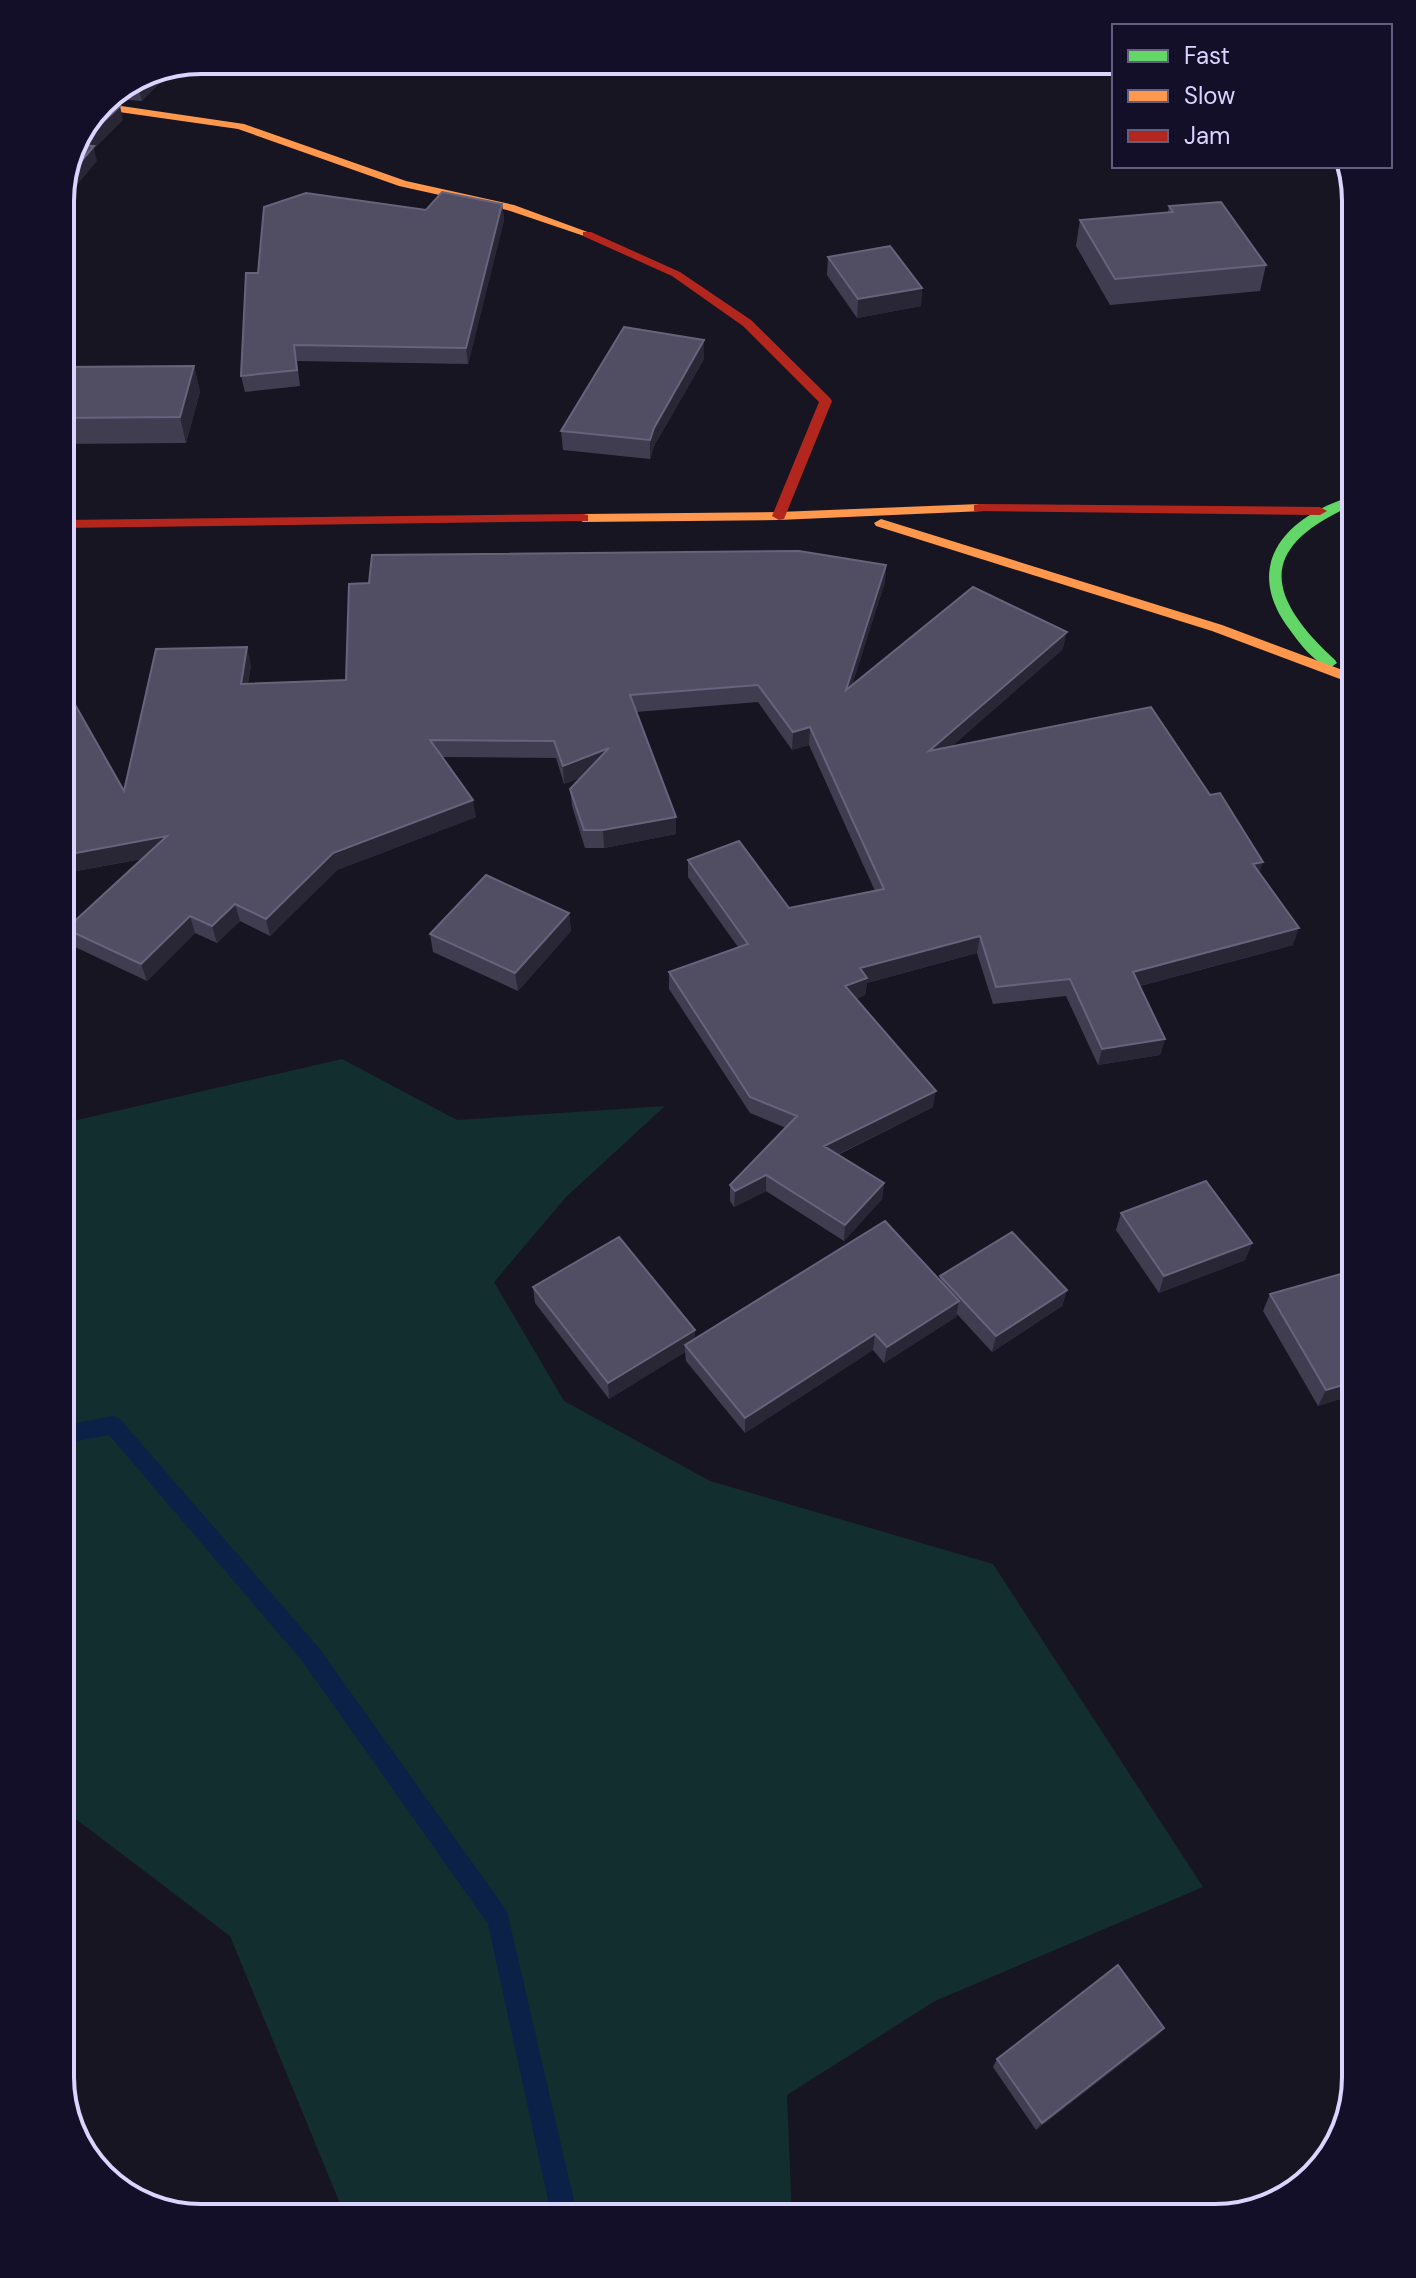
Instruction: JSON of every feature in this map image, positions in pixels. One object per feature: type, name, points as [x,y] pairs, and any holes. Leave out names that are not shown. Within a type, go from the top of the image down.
[{"type":"main road","points":[[114,108],[240,126],[403,184],[524,211],[605,240],[676,274],[747,323],[826,401],[779,516]]},
{"type":"main road","points":[[1342,504],[1320,511],[1291,532],[1275,558],[1273,589],[1287,622],[1316,654],[1342,671]]},
{"type":"main road","points":[[74,524],[779,516],[1007,507],[1320,511]]},
{"type":"main road","points":[[852,513],[1217,628],[1342,675]]},
{"type":"green space","points":[[342,1059],[457,1120],[665,1106],[566,1197],[494,1282],[564,1401],[710,1481],[993,1564],[1203,1887],[935,2001],[787,2095],[791,2204],[340,2204],[230,1936],[74,1818],[74,1121]]},
{"type":"building","points":[[117,105],[120,106],[99,126]]},
{"type":"building","points":[[87,145],[94,146],[80,162]]},
{"type":"building","points":[[442,192],[502,204],[466,348],[294,345],[297,370],[241,376],[246,273],[258,273],[264,207],[306,193],[426,210]]},
{"type":"building","points":[[1221,202],[1266,265],[1115,279],[1080,220],[1173,212],[1169,206]]},
{"type":"building","points":[[890,246],[922,288],[858,299],[828,257]]},
{"type":"building","points":[[624,327],[704,340],[650,440],[561,431]]},
{"type":"building","points":[[194,366],[180,417],[74,418],[74,367]]},
{"type":"building","points":[[799,551],[886,565],[846,690],[973,587],[1067,632],[929,751],[1151,707],[1210,795],[1220,793],[1263,862],[1253,864],[1299,928],[1133,972],[1165,1039],[1102,1049],[1070,979],[996,987],[980,936],[860,968],[867,978],[845,986],[936,1091],[824,1146],[884,1183],[845,1225],[766,1175],[735,1191],[730,1185],[797,1116],[750,1097],[669,972],[748,944],[688,860],[739,841],[789,908],[884,889],[810,727],[793,732],[758,685],[630,695],[676,817],[603,830],[584,830],[570,789],[609,748],[563,766],[554,741],[430,740],[473,800],[333,853],[266,919],[235,904],[212,926],[190,916],[141,964],[74,933],[74,922],[167,836],[74,853],[74,703],[124,791],[156,649],[247,647],[241,684],[346,680],[349,584],[369,583],[372,555]]},
{"type":"building","points":[[486,875],[569,913],[515,973],[430,934]]},
{"type":"building","points":[[1206,1181],[1252,1243],[1164,1276],[1121,1213]]},
{"type":"building","points":[[885,1221],[959,1301],[887,1347],[875,1334],[745,1418],[685,1345]]},
{"type":"building","points":[[1012,1232],[1067,1290],[996,1336],[940,1276]]},
{"type":"building","points":[[619,1237],[695,1330],[608,1383],[533,1287]]},
{"type":"building","points":[[1341,1274],[1342,1385],[1326,1390],[1270,1294]]},
{"type":"building","points":[[1118,1965],[1164,2028],[1042,2123],[997,2059]]},
{"type":"waterway","points":[[74,1432],[113,1425],[311,1655],[499,1919],[562,2204]]},
{"type":"traffic: fast","points":[[1330,663],[1304,639],[1286,615],[1276,592],[1274,569],[1282,549],[1298,530],[1322,513],[1342,505]]},
{"type":"traffic: slow","points":[[114,108],[240,126],[403,184],[510,207],[587,234]]},
{"type":"traffic: slow","points":[[583,518],[779,516],[979,508]]},
{"type":"traffic: slow","points":[[881,523],[1217,628],[1342,675]]},
{"type":"traffic: jam","points":[[587,234],[676,274],[747,323],[826,401],[779,516]]},
{"type":"traffic: jam","points":[[979,508],[1320,511]]},
{"type":"traffic: jam","points":[[74,524],[583,518]]}]
